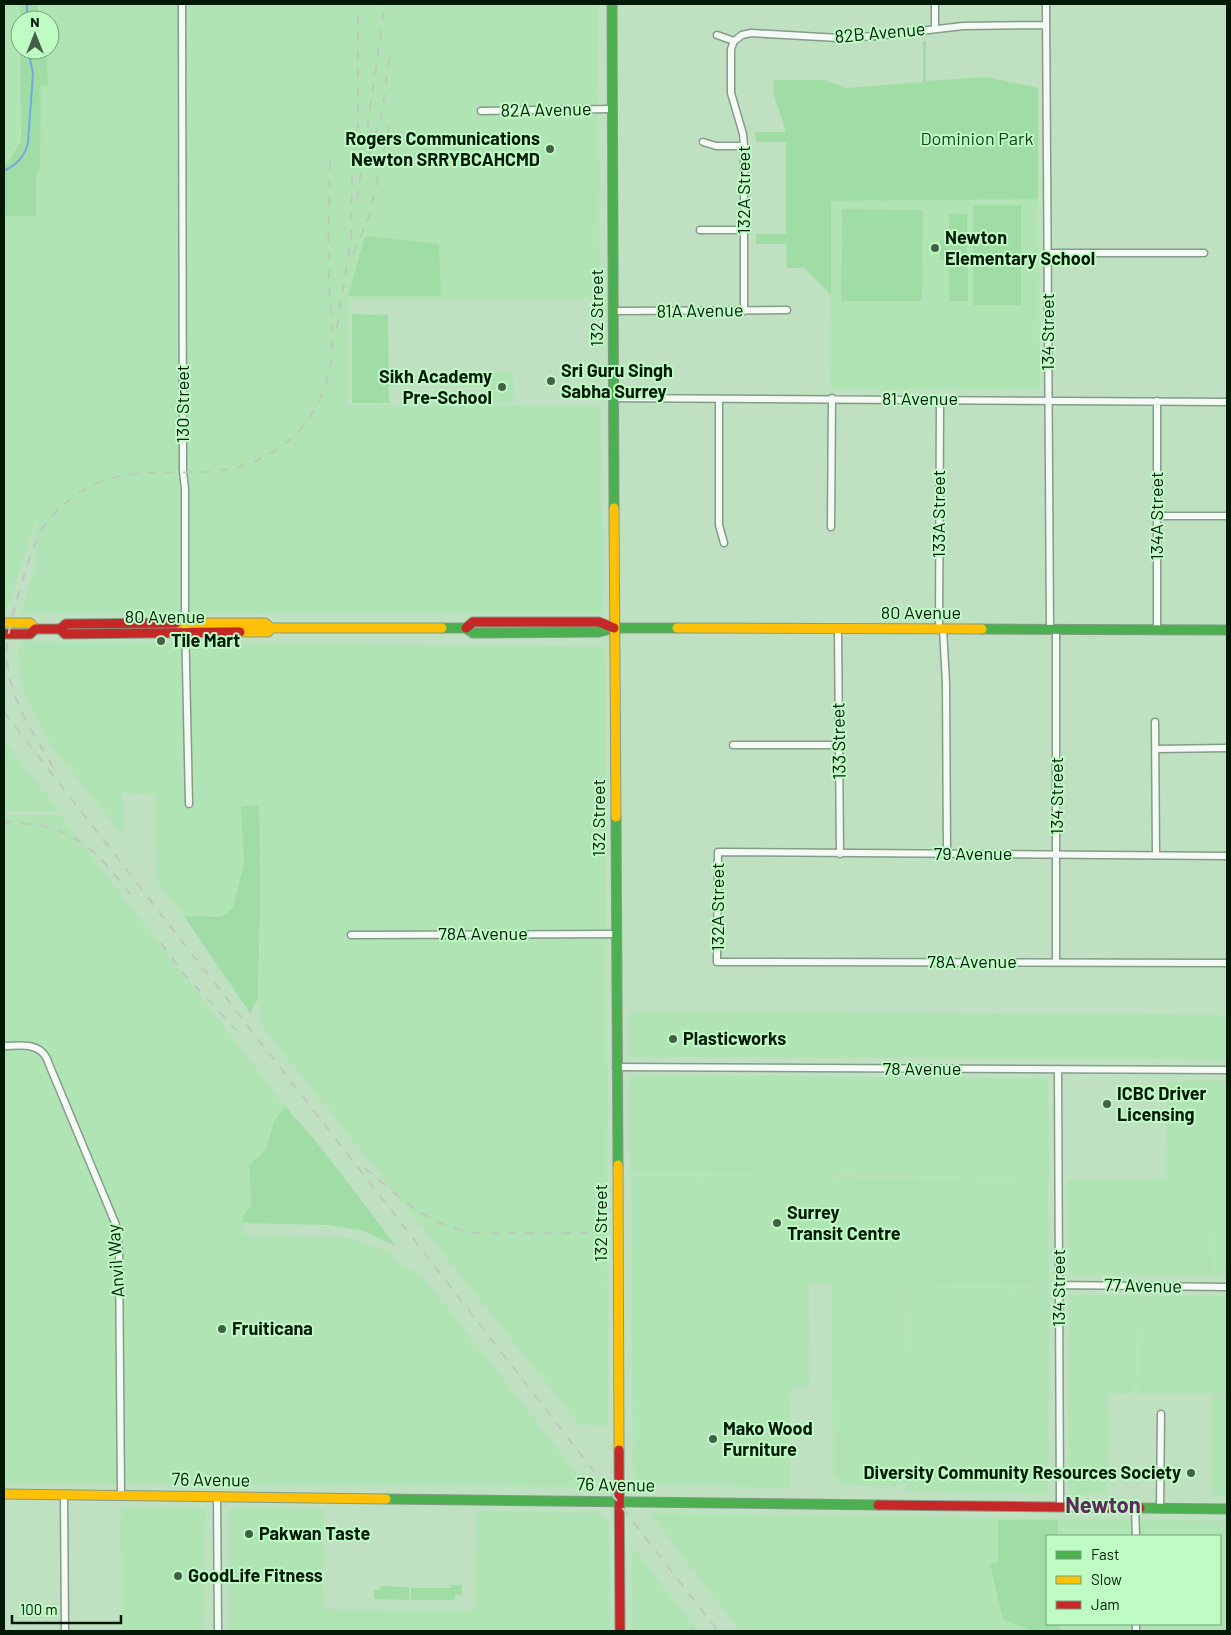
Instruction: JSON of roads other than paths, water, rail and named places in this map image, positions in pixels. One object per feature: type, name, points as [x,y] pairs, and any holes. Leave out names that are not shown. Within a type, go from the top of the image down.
[{"type":"main road","name":"132 Street","points":[[612,4],[620,1631]]},
{"type":"main road","name":"80 Avenue","points":[[4,634],[30,634],[35,629],[60,629],[66,624],[185,628],[265,623],[271,628],[466,628],[473,622],[598,622],[614,628],[1227,630]]},
{"type":"main road","name":"80 Avenue","points":[[4,623],[30,623],[35,629]]},
{"type":"main road","name":"76 Avenue","points":[[4,1494],[1227,1509]]},
{"type":"street","name":"130 Street","points":[[182,4],[185,628],[189,804]]},
{"type":"street","points":[[935,4],[935,28]]},
{"type":"street","name":"134 Street","points":[[1046,4],[1049,401],[1057,855],[1056,962]]},
{"type":"street","name":"82B Avenue","points":[[734,41],[742,35],[751,33],[840,38],[877,36],[935,28],[977,25],[1046,25]]},
{"type":"street","points":[[717,35],[734,41]]},
{"type":"street","name":"132A Street","points":[[734,41],[731,49],[732,92],[743,134],[744,146],[744,310]]},
{"type":"street","name":"82A Avenue","points":[[481,111],[612,109]]},
{"type":"street","points":[[703,142],[716,146],[744,146]]},
{"type":"street","points":[[700,230],[744,230]]},
{"type":"street","points":[[1048,253],[1204,253]]},
{"type":"street","name":"81A Avenue","points":[[613,311],[787,310]]},
{"type":"street","name":"81 Avenue","points":[[613,398],[1022,399],[1049,401],[1227,402]]},
{"type":"street","points":[[831,527],[832,398]]},
{"type":"street","points":[[719,399],[719,525],[724,543]]},
{"type":"street","name":"133A Street","points":[[940,400],[941,629],[946,690],[947,854]]},
{"type":"street","name":"134A Street","points":[[1157,401],[1157,630]]},
{"type":"street","points":[[1158,516],[1227,516]]},
{"type":"street","name":"133 Street","points":[[838,629],[840,854]]},
{"type":"street","points":[[1155,722],[1156,855]]},
{"type":"street","points":[[733,745],[839,745]]},
{"type":"street","points":[[1156,748],[1227,748]]},
{"type":"street","name":"132A Street","points":[[717,962],[718,852]]},
{"type":"street","name":"79 Avenue","points":[[718,852],[1227,856]]},
{"type":"street","name":"78A Avenue","points":[[350,935],[616,934]]},
{"type":"street","name":"78A Avenue","points":[[717,962],[1227,964]]},
{"type":"street","name":"Anvil Way","points":[[4,1046],[33,1047],[40,1050],[46,1057],[116,1224],[120,1252],[121,1495]]},
{"type":"street","name":"78 Avenue","points":[[616,1067],[1227,1070]]},
{"type":"street","name":"134 Street","points":[[1058,1069],[1060,1506]]},
{"type":"street","name":"77 Avenue","points":[[1059,1285],[1227,1287]]},
{"type":"street","points":[[1160,1508],[1161,1414]]},
{"type":"street","points":[[64,1494],[65,1631]]},
{"type":"street","points":[[218,1496],[218,1631]]},
{"type":"street","points":[[1135,1508],[1136,1535]]},
{"type":"waterway","points":[[27,4],[27,10]]},
{"type":"waterway","points":[[4,171],[19,160],[28,143],[33,73],[30,60]]},
{"type":"railway","points":[[357,199],[385,4]]},
{"type":"railway","points":[[337,328],[351,238],[352,174],[358,123],[358,8]]},
{"type":"railway","points":[[369,154],[381,118],[390,53]]},
{"type":"railway","points":[[353,254],[370,214],[389,126]]},
{"type":"railway","points":[[53,767],[19,705],[8,672],[8,637],[21,585],[38,537],[53,514],[64,504],[85,489],[103,481],[120,476],[138,474],[215,471],[243,466],[269,454],[302,427],[321,398],[331,365],[332,332],[329,279],[330,159]]},
{"type":"railway","points":[[4,712],[718,1631]]},
{"type":"railway","points":[[4,822],[49,827],[81,842],[108,867],[136,902]]},
{"type":"railway","points":[[161,943],[185,975],[236,1030]]},
{"type":"railway","points":[[365,1168],[397,1195],[420,1211],[457,1229],[486,1233],[596,1233]]},
{"type":"railway","points":[[691,1628],[694,1631]]},
{"type":"place","name":"Rogers Communications Newton SRRYBCAHCMD","points":[[550,149]]},
{"type":"place","name":"Newton Elementary School","points":[[935,248]]},
{"type":"place","name":"Sri Guru Singh Sabha Surrey","points":[[551,381]]},
{"type":"place","name":"Sikh Academy Pre-School","points":[[502,387]]},
{"type":"place","name":"Tile Mart","points":[[161,641]]},
{"type":"place","name":"Plasticworks","points":[[673,1039]]},
{"type":"place","name":"ICBC Driver Licensing","points":[[1107,1104]]},
{"type":"place","name":"Surrey Transit Centre","points":[[777,1223]]},
{"type":"place","name":"Fruiticana","points":[[222,1329]]},
{"type":"place","name":"Mako Wood Furniture","points":[[713,1439]]},
{"type":"place","name":"Diversity Community Resources Society","points":[[1191,1473]]},
{"type":"place","name":"Pakwan Taste","points":[[249,1534]]},
{"type":"place","name":"GoodLife Fitness","points":[[178,1576]]},
{"type":"district","name":"Newton","points":[[1103,1505]]},
{"type":"park label","name":"Dominion Park","points":[[977,139]]}]
